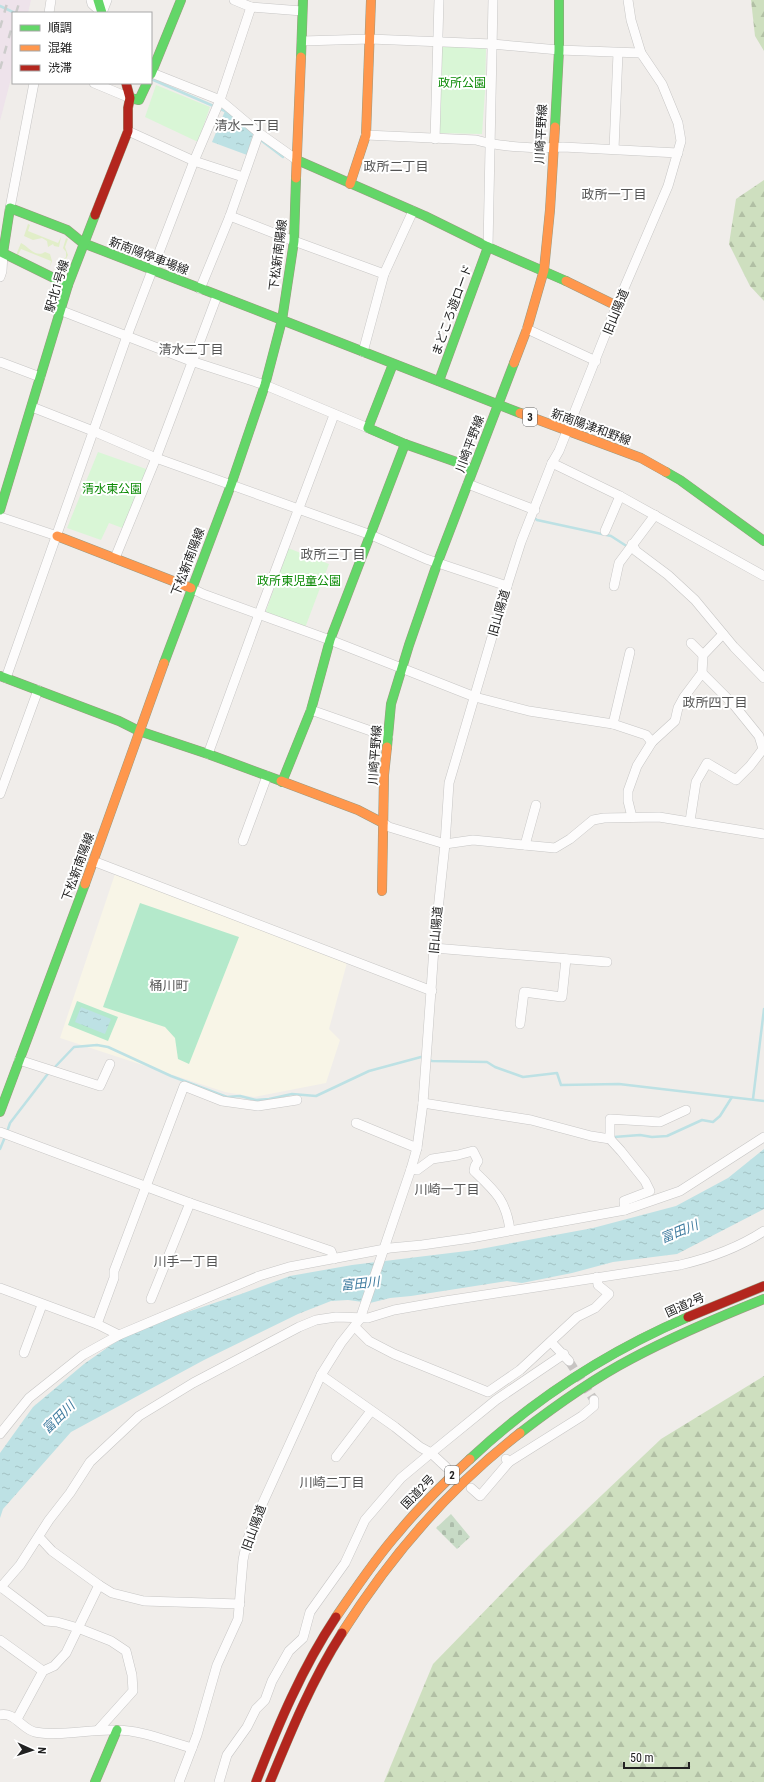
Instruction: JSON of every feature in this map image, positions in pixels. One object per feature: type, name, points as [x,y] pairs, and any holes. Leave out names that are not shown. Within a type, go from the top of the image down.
[{"type":"main road","points":[[98,0],[102,12]]},
{"type":"main road","points":[[152,72],[181,0]]},
{"type":"main road","name":"下松新南陽線","points":[[0,1112],[231,484],[265,385],[282,320],[294,241],[303,0]]},
{"type":"main road","points":[[350,184],[366,136],[371,0]]},
{"type":"main road","name":"川崎平野線","points":[[382,891],[384,860],[384,775],[391,704],[401,668],[437,564],[527,329],[544,270],[550,210],[552,148],[559,50],[559,0]]},
{"type":"main road","points":[[126,84],[130,98],[139,100],[147,84]]},
{"type":"main road","name":"駅北1号線","points":[[0,510],[40,377],[62,311],[68,285],[83,243],[97,214],[128,131],[128,108],[130,98]]},
{"type":"main road","points":[[297,160],[414,211],[488,247],[544,270],[617,306]]},
{"type":"main road","points":[[10,208],[3,253],[68,285]]},
{"type":"main road","name":"新南陽停車場線","points":[[10,208],[67,230],[83,243],[282,320]]},
{"type":"main road","name":"まどころ遊ロード","points":[[439,381],[488,247]]},
{"type":"main road","name":"新南陽津和野線","points":[[282,320],[567,431],[641,458],[661,468],[704,496],[764,541]]},
{"type":"main road","points":[[393,364],[368,428],[405,444],[465,465],[472,470]]},
{"type":"main road","points":[[282,782],[311,710],[330,640],[405,444]]},
{"type":"main road","points":[[57,536],[192,588]]},
{"type":"main road","points":[[3,677],[139,731],[208,754],[358,810],[383,823]]},
{"type":"main road","name":"国道2号","points":[[256,1782],[266,1752],[289,1700],[333,1620],[368,1569],[403,1526],[441,1486],[488,1441],[547,1396],[602,1360],[657,1331],[706,1308],[764,1286]]},
{"type":"main road","name":"国道2号","points":[[270,1782],[279,1756],[305,1698],[345,1626],[374,1583],[413,1533],[451,1493],[497,1451],[556,1405],[612,1370],[664,1342],[764,1299]]},
{"type":"main road","points":[[95,1782],[117,1730]]},
{"type":"street","points":[[49,12],[51,0]]},
{"type":"street","points":[[91,0],[92,4],[101,12]]},
{"type":"street","points":[[102,12],[107,0]]},
{"type":"street","points":[[234,0],[251,7],[302,11]]},
{"type":"street","points":[[435,139],[439,0]]},
{"type":"street","points":[[488,247],[493,0]]},
{"type":"street","name":"旧山陽道","points":[[179,1782],[192,1748],[217,1665],[238,1619],[243,1560],[247,1541],[284,1455],[321,1375],[341,1343],[359,1319],[411,1169],[417,1148],[423,1103],[434,948],[445,844],[449,783],[521,542],[535,510],[552,463],[559,451],[617,306],[668,186],[678,153],[681,141],[678,123],[662,84],[641,53],[631,20],[628,0]]},
{"type":"street","points":[[3,677],[57,536],[127,336],[194,161],[220,100],[251,7]]},
{"type":"street","points":[[302,41],[370,39],[492,44],[559,50],[641,53]]},
{"type":"street","points":[[614,149],[618,53]]},
{"type":"street","points":[[152,74],[220,100],[259,133],[297,160]]},
{"type":"street","points":[[10,208],[34,84]]},
{"type":"street","points":[[96,84],[130,98]]},
{"type":"street","points":[[128,131],[194,161],[243,177]]},
{"type":"street","points":[[200,289],[230,216],[259,133]]},
{"type":"street","points":[[366,136],[476,140],[490,144],[552,148],[614,149],[678,153]]},
{"type":"street","points":[[363,352],[384,274],[414,211]]},
{"type":"street","points":[[230,216],[384,274]]},
{"type":"street","points":[[0,277],[2,271],[3,253]]},
{"type":"street","points":[[115,558],[156,458],[191,361],[217,296]]},
{"type":"street","points":[[62,311],[191,361],[265,385],[368,428]]},
{"type":"street","points":[[527,329],[596,361]]},
{"type":"street","points":[[0,362],[40,377]]},
{"type":"street","points":[[32,407],[156,458],[371,535],[437,564],[507,586]]},
{"type":"street","points":[[208,754],[258,614],[334,415]]},
{"type":"street","points":[[552,463],[620,496],[764,576]]},
{"type":"street","points":[[468,484],[535,510]]},
{"type":"street","points":[[605,532],[620,496]]},
{"type":"street","points":[[614,586],[619,562],[655,515]]},
{"type":"street","points":[[0,517],[57,536]]},
{"type":"street","points":[[632,544],[636,551],[668,575],[695,600],[723,634],[764,678]]},
{"type":"street","points":[[192,588],[203,594],[330,640],[475,697],[529,711],[613,724],[646,735],[652,742]]},
{"type":"street","points":[[632,817],[628,801],[628,791],[637,766],[652,742],[675,721],[678,708],[684,696],[702,673],[704,656],[723,634]]},
{"type":"street","points":[[691,643],[704,656]]},
{"type":"street","points":[[613,724],[630,652]]},
{"type":"street","points":[[690,821],[696,782],[707,763],[736,780],[764,749],[759,736],[734,705],[702,673]]},
{"type":"street","points":[[0,794],[38,690]]},
{"type":"street","points":[[311,710],[388,737]]},
{"type":"street","points":[[244,841],[267,776]]},
{"type":"street","points":[[525,844],[536,805]]},
{"type":"street","points":[[383,823],[390,827],[445,844],[473,840],[555,848],[570,839],[593,820],[604,818],[659,817],[764,834]]},
{"type":"street","points":[[93,862],[432,991]]},
{"type":"street","points":[[434,948],[608,962]]},
{"type":"street","points":[[520,1024],[524,992],[562,996],[566,959]]},
{"type":"street","points":[[19,1060],[100,1086],[110,1064]]},
{"type":"street","points":[[97,1324],[114,1278],[114,1272],[148,1186],[184,1086],[222,1101],[258,1106],[297,1100]]},
{"type":"street","points":[[423,1103],[531,1120],[591,1136],[610,1139],[645,1181],[650,1191],[624,1201],[625,1210]]},
{"type":"street","points":[[610,1139],[610,1120],[660,1122],[686,1110]]},
{"type":"street","points":[[356,1123],[417,1148]]},
{"type":"street","points":[[0,1132],[148,1186],[190,1203],[331,1251],[334,1259]]},
{"type":"street","points":[[0,1434],[34,1394],[83,1355],[120,1335],[259,1276],[289,1267],[384,1249],[471,1238],[625,1210],[680,1191],[764,1137]]},
{"type":"street","points":[[411,1169],[417,1170],[432,1159],[458,1155],[473,1150],[478,1161],[474,1171],[498,1194],[508,1216],[510,1230]]},
{"type":"street","points":[[151,1299],[190,1203]]},
{"type":"street","points":[[98,1730],[133,1691],[132,1675],[126,1651],[111,1641],[78,1628],[57,1622],[46,1621],[0,1587],[20,1565],[49,1520],[70,1493],[90,1462],[139,1416],[193,1382],[299,1327],[316,1320],[336,1317],[359,1319],[380,1316],[394,1310],[445,1301],[680,1264],[707,1258],[732,1248],[764,1232]]},
{"type":"street","points":[[359,1319],[369,1341],[394,1354],[488,1392],[520,1370],[577,1317],[595,1308],[609,1294],[598,1284],[597,1277]]},
{"type":"street","points":[[0,1288],[42,1305],[97,1324],[120,1335]]},
{"type":"street","points":[[24,1353],[42,1305]]},
{"type":"street","points":[[219,1782],[227,1755],[264,1700],[272,1681],[289,1651],[303,1638],[310,1612],[345,1563],[365,1520],[401,1478],[496,1400],[567,1358],[551,1342]]},
{"type":"street","points":[[321,1375],[420,1447],[431,1453],[446,1467]]},
{"type":"street","points":[[471,1488],[480,1496],[509,1462],[582,1416],[594,1406],[594,1400]]},
{"type":"street","points":[[336,1457],[371,1411]]},
{"type":"street","points":[[497,1451],[509,1462]]},
{"type":"street","points":[[39,1537],[52,1551],[112,1593],[144,1601],[240,1604]]},
{"type":"street","points":[[17,1719],[44,1671],[54,1666],[66,1653],[99,1585]]},
{"type":"street","points":[[0,1640],[44,1671]]},
{"type":"street","points":[[0,1715],[4,1714],[17,1719],[33,1732],[62,1733],[117,1730],[158,1737],[171,1743],[192,1748]]},
{"type":"shaded area","points":[[0,0],[31,0],[28,12],[12,12],[12,75],[0,121]]},
{"type":"shaded area","points":[[117,868],[348,959],[329,1029],[340,1040],[326,1083],[254,1097],[225,1092],[60,1038]]},
{"type":"green space","points":[[751,0],[764,0],[764,51],[755,36]]},
{"type":"green space","name":"政所公園","points":[[441,45],[486,48],[482,134],[437,133]]},
{"type":"green space","points":[[156,85],[210,107],[198,142],[145,117]]},
{"type":"green space","points":[[764,180],[764,301],[750,286],[729,244],[736,199]]},
{"type":"green space","points":[[28,224],[30,225],[28,231],[58,243],[61,237],[59,247],[54,246],[53,244],[48,247],[47,241],[42,238],[33,240],[24,236]]},
{"type":"green space","points":[[66,238],[68,239],[65,247],[68,255],[65,261],[59,263],[57,271],[55,271],[57,262],[62,261],[66,257],[66,252],[63,248]]},
{"type":"green space","points":[[21,243],[33,252],[42,254],[45,252],[50,254],[52,261],[50,267],[51,261],[21,249],[18,255],[16,255]]},
{"type":"green space","name":"清水東公園","points":[[98,452],[149,470],[125,529],[109,523],[101,540],[67,528]]},
{"type":"green space","name":"政所東児童公園","points":[[288,548],[329,564],[305,628],[265,614]]},
{"type":"green space","points":[[140,903],[239,937],[189,1064],[178,1059],[175,1038],[165,1027],[103,1007]]},
{"type":"green space","points":[[77,1001],[118,1017],[108,1041],[68,1025]]},
{"type":"green space","points":[[764,1376],[764,1782],[384,1782],[433,1664],[545,1549],[661,1439]]},
{"type":"green space","points":[[451,1514],[470,1537],[457,1549],[436,1528]]},
{"type":"water","points":[[225,111],[253,134],[247,155],[212,142]]},
{"type":"water","points":[[81,1007],[111,1019],[105,1034],[75,1022]]},
{"type":"water","name":"富田川","points":[[764,1149],[764,1209],[677,1254],[613,1262],[572,1273],[522,1283],[507,1281],[390,1298],[370,1303],[348,1300],[331,1301],[298,1314],[204,1360],[71,1432],[3,1509],[0,1518],[0,1453],[33,1407],[84,1364],[131,1331],[290,1276],[352,1265],[475,1250],[593,1228],[676,1206],[728,1178]]},
{"type":"waterway","points":[[0,6],[13,12]]},
{"type":"waterway","points":[[152,79],[225,111],[254,135]]},
{"type":"waterway","points":[[262,141],[283,157]]},
{"type":"waterway","points":[[533,517],[537,520],[611,536],[628,547]]},
{"type":"waterway","points":[[753,1099],[764,1009]]},
{"type":"waterway","points":[[54,1068],[74,1047],[97,1045],[108,1047],[171,1076],[227,1097],[240,1096],[256,1100],[292,1094],[316,1096],[369,1071],[421,1057],[432,1061],[487,1062],[495,1067],[523,1077],[557,1073],[561,1085],[619,1084],[764,1101]]},
{"type":"waterway","points":[[7,1132],[10,1123],[50,1071]]},
{"type":"waterway","points":[[614,1137],[640,1135],[652,1137],[667,1136],[702,1120],[713,1122],[720,1116],[732,1097]]},
{"type":"waterway","points":[[0,1149],[5,1137]]},
{"type":"tunnel","points":[[569,1361],[594,1400]]},
{"type":"railway","points":[[0,28],[8,0]]},
{"type":"railway","points":[[16,12],[20,0]]},
{"type":"railway","points":[[0,69],[12,27]]},
{"type":"traffic: fast","points":[[98,0],[102,12]]},
{"type":"traffic: fast","points":[[152,72],[181,0]]},
{"type":"traffic: fast","points":[[301,57],[303,0]]},
{"type":"traffic: fast","points":[[555,127],[559,50],[559,0]]},
{"type":"traffic: fast","points":[[130,98],[139,100],[147,84]]},
{"type":"traffic: fast","points":[[297,160],[425,216],[488,247],[566,281]]},
{"type":"traffic: fast","points":[[164,663],[231,485],[265,385],[282,320],[294,241],[296,178]]},
{"type":"traffic: fast","points":[[68,285],[3,253],[10,208],[67,230],[83,243],[282,320]]},
{"type":"traffic: fast","points":[[0,510],[68,285],[95,215]]},
{"type":"traffic: fast","points":[[439,381],[488,247]]},
{"type":"traffic: fast","points":[[282,320],[520,413]]},
{"type":"traffic: fast","points":[[387,747],[391,704],[409,645],[437,564],[514,363]]},
{"type":"traffic: fast","points":[[393,364],[368,428],[405,444],[465,465],[472,471]]},
{"type":"traffic: fast","points":[[282,782],[311,710],[330,640],[405,444]]},
{"type":"traffic: fast","points":[[666,472],[680,480],[764,541]]},
{"type":"traffic: fast","points":[[0,676],[119,721],[139,731],[208,754],[281,781]]},
{"type":"traffic: fast","points":[[0,1112],[85,884]]},
{"type":"traffic: fast","points":[[520,1433],[546,1413],[616,1367],[680,1335],[764,1299]]},
{"type":"traffic: fast","points":[[470,1459],[520,1416],[573,1378],[630,1345],[688,1317]]},
{"type":"traffic: fast","points":[[95,1782],[117,1730]]},
{"type":"traffic: slow","points":[[350,184],[366,135],[371,0]]},
{"type":"traffic: slow","points":[[296,178],[301,57]]},
{"type":"traffic: slow","points":[[514,363],[527,329],[544,270],[550,210],[555,127]]},
{"type":"traffic: slow","points":[[566,281],[617,306]]},
{"type":"traffic: slow","points":[[520,413],[641,458],[666,472]]},
{"type":"traffic: slow","points":[[57,536],[191,588]]},
{"type":"traffic: slow","points":[[85,884],[164,663]]},
{"type":"traffic: slow","points":[[382,891],[384,775],[387,747]]},
{"type":"traffic: slow","points":[[281,781],[358,810],[383,823]]},
{"type":"traffic: slow","points":[[342,1633],[360,1605],[400,1551],[422,1526],[469,1477],[520,1433]]},
{"type":"traffic: slow","points":[[336,1617],[374,1563],[406,1523],[433,1494],[470,1459]]},
{"type":"traffic: jam","points":[[95,215],[128,131],[128,108],[130,98],[126,84]]},
{"type":"traffic: jam","points":[[688,1317],[764,1286]]},
{"type":"traffic: jam","points":[[256,1782],[292,1697],[312,1656],[336,1617]]},
{"type":"traffic: jam","points":[[270,1782],[312,1687],[342,1633]]},
{"type":"district","name":"清水一丁目","points":[[247,125]]},
{"type":"district","name":"政所二丁目","points":[[396,166]]},
{"type":"district","name":"政所一丁目","points":[[614,194]]},
{"type":"district","name":"清水二丁目","points":[[191,349]]},
{"type":"district","name":"政所三丁目","points":[[333,554]]},
{"type":"district","name":"政所四丁目","points":[[715,702]]},
{"type":"district","name":"桶川町","points":[[169,985]]},
{"type":"district","name":"川崎一丁目","points":[[447,1189]]},
{"type":"district","name":"川手一丁目","points":[[186,1261]]},
{"type":"district","name":"川崎二丁目","points":[[332,1482]]}]
